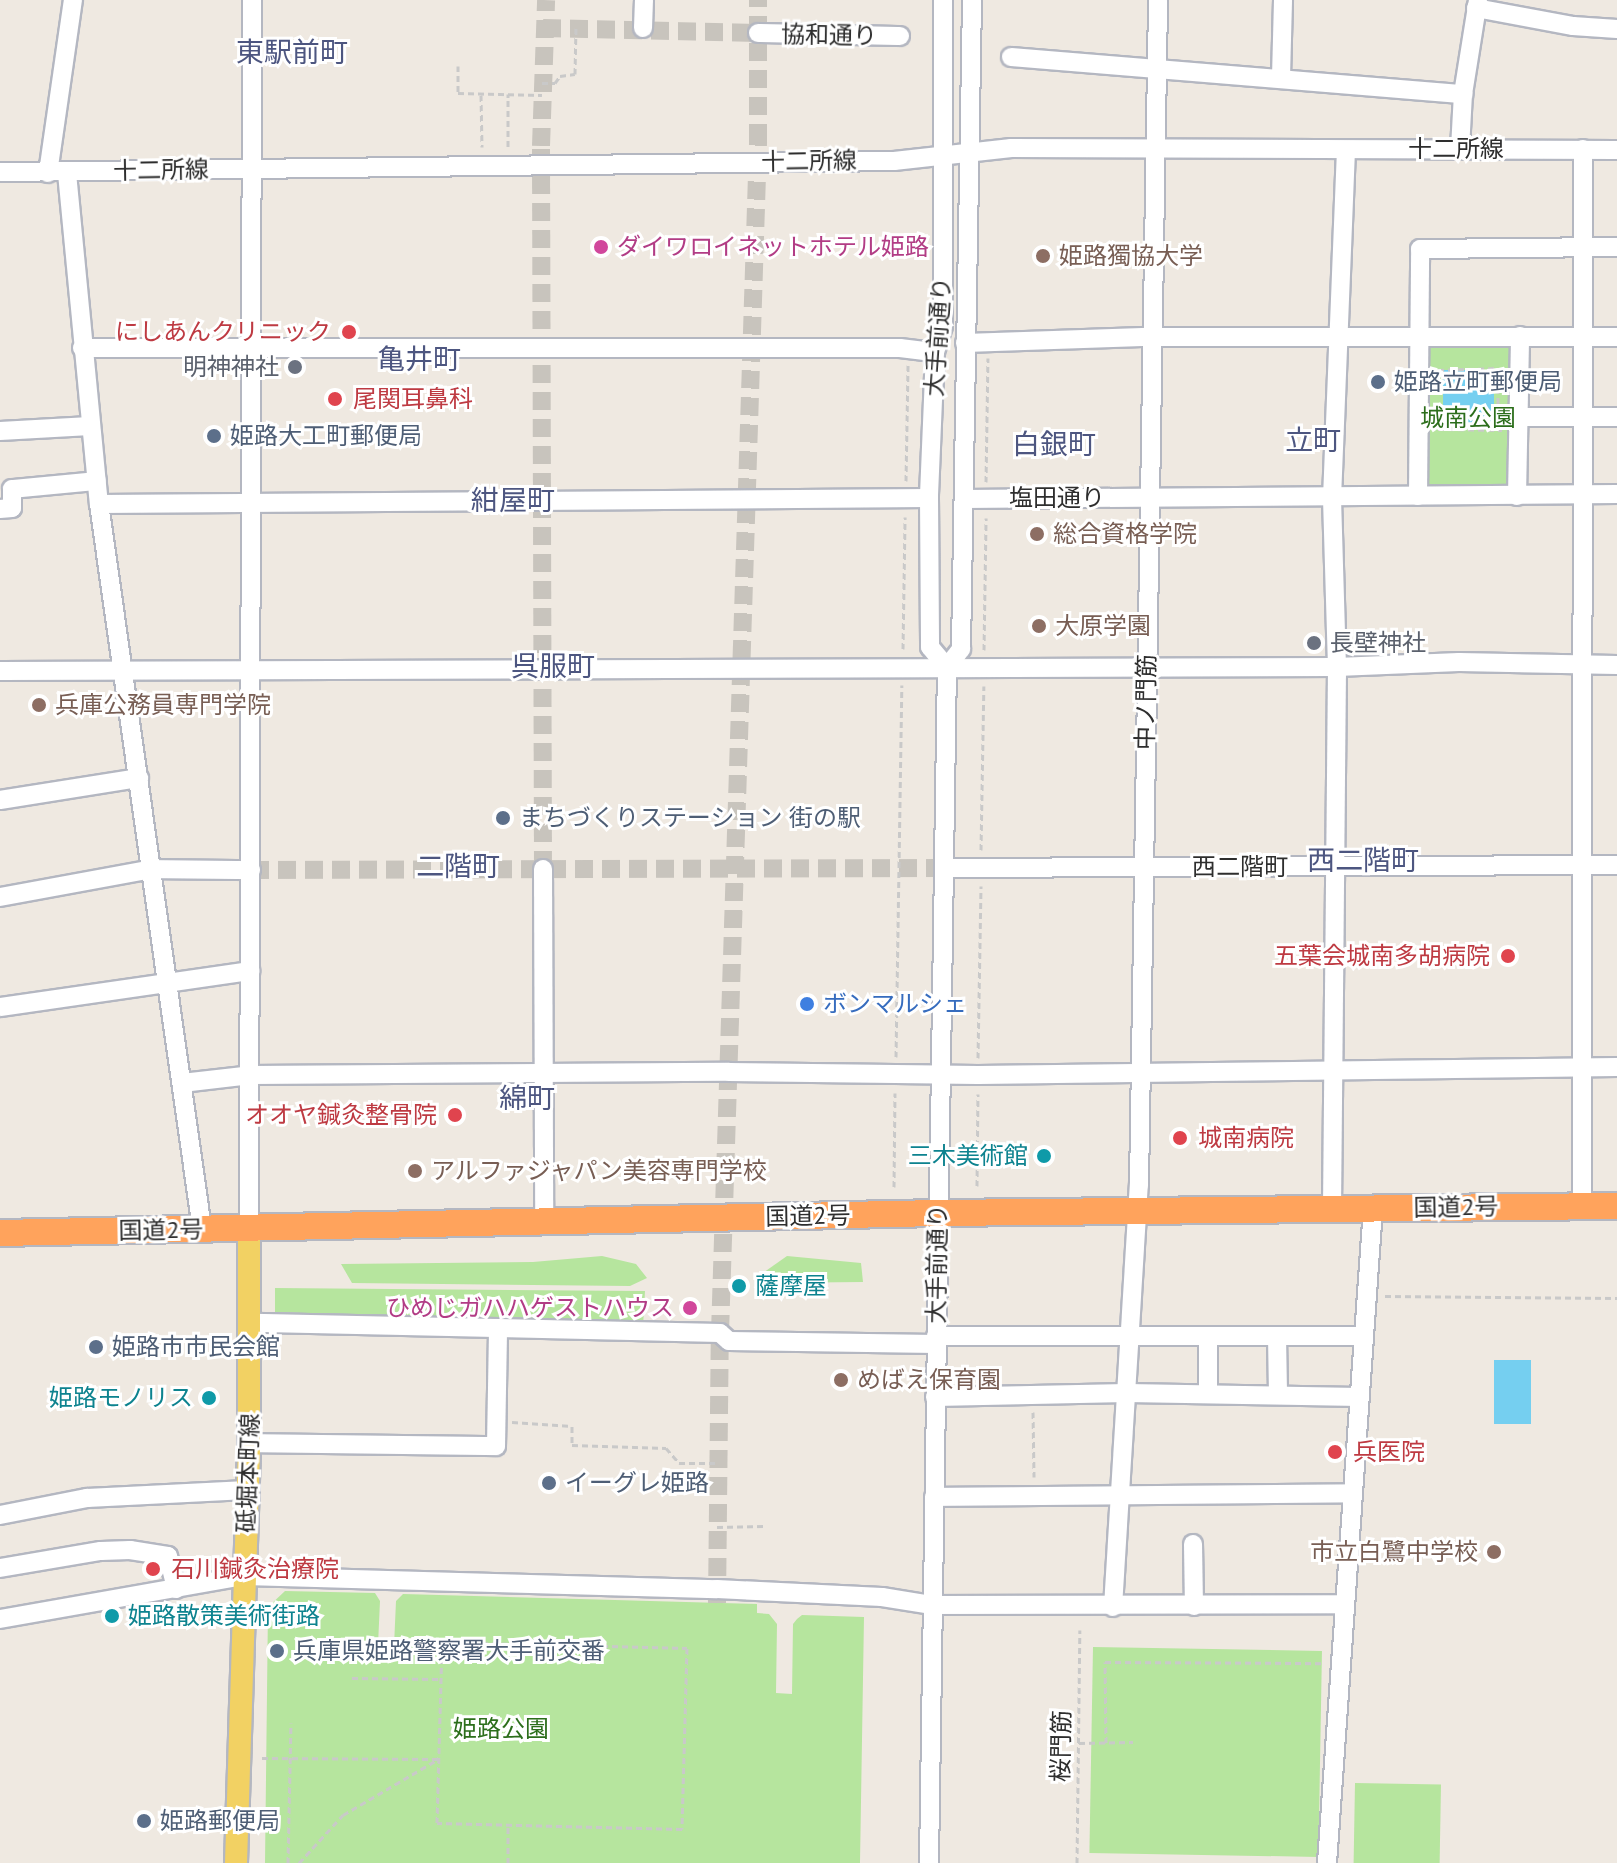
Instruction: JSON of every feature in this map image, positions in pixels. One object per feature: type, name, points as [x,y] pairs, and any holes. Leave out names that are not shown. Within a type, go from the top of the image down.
[{"type":"highway","name":"国道2号","points":[[0,1233],[938,1213],[1617,1206]]},
{"type":"main road","name":"砥堀本町線","points":[[236,1863],[249,1443],[249,1228]]},
{"type":"street","points":[[48,173],[73,0]]},
{"type":"street","points":[[249,1228],[252,0]]},
{"type":"street","points":[[643,28],[644,0]]},
{"type":"street","name":"大手前通り","points":[[943,0],[943,326],[935,352],[929,498],[930,647],[947,667]]},
{"type":"street","name":"大手前通り","points":[[927,1862],[947,667],[961,649],[972,0]]},
{"type":"street","name":"中ノ門筋","points":[[1113,1607],[1138,1211],[1150,337],[1157,150],[1158,0]]},
{"type":"street","points":[[1281,77],[1283,0]]},
{"type":"street","points":[[1460,149],[1463,94],[1477,4],[1573,26],[1617,29]]},
{"type":"street","name":"協和通り","points":[[758,33],[900,36]]},
{"type":"street","points":[[1011,57],[1463,94]]},
{"type":"street","points":[[1582,1206],[1583,149]]},
{"type":"street","points":[[1332,1209],[1330,1072],[1337,667],[1332,498],[1346,150]]},
{"type":"street","name":"十二所線","points":[[0,172],[894,161],[971,151],[1617,150]]},
{"type":"street","points":[[67,173],[99,504],[202,1229]]},
{"type":"street","points":[[1418,496],[1420,249],[1617,247]]},
{"type":"street","points":[[1517,496],[1520,336]]},
{"type":"street","points":[[965,343],[1150,337],[1617,337]]},
{"type":"street","points":[[82,348],[908,349],[935,352]]},
{"type":"street","points":[[1518,417],[1617,417]]},
{"type":"street","points":[[0,431],[90,426]]},
{"type":"street","points":[[0,509],[12,508],[12,489],[97,481]]},
{"type":"street","name":"塩田通り","points":[[964,499],[1617,494]]},
{"type":"street","points":[[99,504],[929,498]]},
{"type":"street","points":[[0,671],[1337,667],[1459,662],[1617,665]]},
{"type":"street","points":[[0,800],[139,778]]},
{"type":"street","name":"西二階町","points":[[944,868],[1617,865]]},
{"type":"street","points":[[0,897],[152,869],[251,870]]},
{"type":"street","points":[[543,869],[544,1222]]},
{"type":"street","points":[[0,1007],[167,980],[250,971]]},
{"type":"street","points":[[182,1083],[251,1075],[978,1075],[1617,1067]]},
{"type":"street","points":[[1327,1863],[1373,1209]]},
{"type":"street","points":[[250,1323],[720,1333],[729,1341],[1364,1336]]},
{"type":"street","points":[[249,1443],[496,1446],[498,1328]]},
{"type":"street","points":[[1277,1336],[1278,1395]]},
{"type":"street","points":[[1208,1337],[1208,1394]]},
{"type":"street","points":[[935,1397],[1127,1393],[1360,1397]]},
{"type":"street","points":[[0,1515],[87,1498],[247,1490]]},
{"type":"street","points":[[934,1497],[1353,1493]]},
{"type":"street","points":[[1193,1544],[1194,1606]]},
{"type":"street","points":[[0,1568],[101,1551],[130,1550],[168,1556],[176,1589]]},
{"type":"street","points":[[0,1619],[245,1576],[717,1589],[882,1597],[932,1605],[1113,1607],[1345,1604]]},
{"type":"path","points":[[542,83],[555,83],[560,76],[575,74],[576,28]]},
{"type":"path","points":[[458,66],[458,93],[542,95]]},
{"type":"path","points":[[481,94],[482,147]]},
{"type":"path","points":[[508,94],[508,147]]},
{"type":"path","points":[[977,1186],[988,342]]},
{"type":"path","points":[[894,1187],[908,349]]},
{"type":"path","points":[[1438,383],[1438,368],[1498,368],[1498,430],[1438,430],[1438,414]]},
{"type":"path","points":[[1367,1296],[1617,1298]]},
{"type":"path","points":[[1032,1395],[1033,1497]]},
{"type":"path","points":[[496,1421],[572,1426],[572,1445],[666,1448],[679,1463],[719,1463]]},
{"type":"path","points":[[717,1527],[765,1526]]},
{"type":"path","name":"桜門筋","points":[[1077,1863],[1080,1630]]},
{"type":"path","points":[[442,1642],[687,1648],[682,1829],[437,1823],[438,1759],[442,1642]]},
{"type":"path","points":[[1106,1743],[1105,1662],[1327,1663]]},
{"type":"path","points":[[352,1678],[440,1679]]},
{"type":"path","points":[[288,1863],[291,1723]]},
{"type":"path","points":[[1079,1743],[1133,1742]]},
{"type":"path","points":[[262,1758],[438,1759]]},
{"type":"path","points":[[299,1863],[343,1815],[438,1759]]},
{"type":"path","points":[[508,1825],[508,1863]]},
{"type":"green space","name":"城南公園","points":[[1425,345],[1512,347],[1510,488],[1423,486]]},
{"type":"green space","points":[[602,1256],[636,1264],[647,1278],[630,1286],[352,1283],[341,1264],[533,1262]]},
{"type":"green space","points":[[787,1256],[861,1263],[863,1282],[762,1283],[760,1275]]},
{"type":"green space","points":[[275,1288],[645,1291],[643,1327],[275,1312]]},
{"type":"green space","name":"姫路公園","points":[[285,1591],[375,1593],[380,1601],[378,1645],[394,1646],[396,1601],[403,1594],[757,1604],[757,1613],[769,1614],[777,1624],[776,1693],[792,1694],[793,1624],[797,1619],[802,1615],[864,1617],[860,1863],[265,1863],[268,1607]]},
{"type":"green space","points":[[1093,1647],[1322,1651],[1318,1857],[1089,1853]]},
{"type":"green space","points":[[1355,1783],[1441,1785],[1440,1863],[1354,1863]]},
{"type":"water","points":[[1443,370],[1494,370],[1494,424],[1443,424]]},
{"type":"water","points":[[1494,1360],[1531,1360],[1531,1424],[1494,1424]]},
{"type":"tunnel","points":[[543,869],[541,146],[546,0]]},
{"type":"tunnel","points":[[717,1603],[720,1333],[758,142],[758,0]]},
{"type":"tunnel","points":[[543,28],[758,33]]},
{"type":"tunnel","points":[[251,870],[944,868]]},
{"type":"place","name":"ダイワロイネットホテル姫路","points":[[601,247]]},
{"type":"place","name":"姫路獨協大学","points":[[1043,256]]},
{"type":"place","name":"にしあんクリニック","points":[[349,332]]},
{"type":"place","name":"明神神社","points":[[295,367]]},
{"type":"place","name":"姫路立町郵便局","points":[[1378,382]]},
{"type":"place","name":"尾関耳鼻科","points":[[335,399]]},
{"type":"place","name":"姫路大工町郵便局","points":[[214,436]]},
{"type":"place","name":"総合資格学院","points":[[1037,534]]},
{"type":"place","name":"大原学園","points":[[1039,626]]},
{"type":"place","name":"長壁神社","points":[[1314,643]]},
{"type":"place","name":"兵庫公務員専門学院","points":[[39,705]]},
{"type":"place","name":"まちづくりステーション 街の駅","points":[[503,818]]},
{"type":"place","name":"五葉会城南多胡病院","points":[[1508,956]]},
{"type":"place","name":"ボンマルシェ","points":[[807,1004]]},
{"type":"place","name":"オオヤ鍼灸整骨院","points":[[455,1115]]},
{"type":"place","name":"城南病院","points":[[1180,1138]]},
{"type":"place","name":"三木美術館","points":[[1044,1156]]},
{"type":"place","name":"アルファジャパン美容専門学校","points":[[415,1171]]},
{"type":"place","name":"薩摩屋","points":[[739,1286]]},
{"type":"place","name":"ひめじガハハゲストハウス","points":[[690,1308]]},
{"type":"place","name":"姫路市市民会館","points":[[96,1347]]},
{"type":"place","name":"めばえ保育園","points":[[841,1380]]},
{"type":"place","name":"姫路モノリス","points":[[209,1398]]},
{"type":"place","name":"兵医院","points":[[1335,1452]]},
{"type":"place","name":"イーグレ姫路","points":[[549,1483]]},
{"type":"place","name":"市立白鷺中学校","points":[[1494,1552]]},
{"type":"place","name":"石川鍼灸治療院","points":[[153,1569]]},
{"type":"place","name":"姫路散策美術街路","points":[[112,1616]]},
{"type":"place","name":"兵庫県姫路警察署大手前交番","points":[[277,1651]]},
{"type":"place","name":"姫路郵便局","points":[[144,1821]]},
{"type":"district","name":"東駅前町","points":[[292,52]]},
{"type":"district","name":"亀井町","points":[[419,359]]},
{"type":"district","name":"立町","points":[[1313,440]]},
{"type":"district","name":"白銀町","points":[[1054,444]]},
{"type":"district","name":"紺屋町","points":[[513,500]]},
{"type":"district","name":"呉服町","points":[[553,666]]},
{"type":"district","name":"西二階町","points":[[1363,860]]},
{"type":"district","name":"二階町","points":[[458,866]]},
{"type":"district","name":"綿町","points":[[527,1098]]}]
